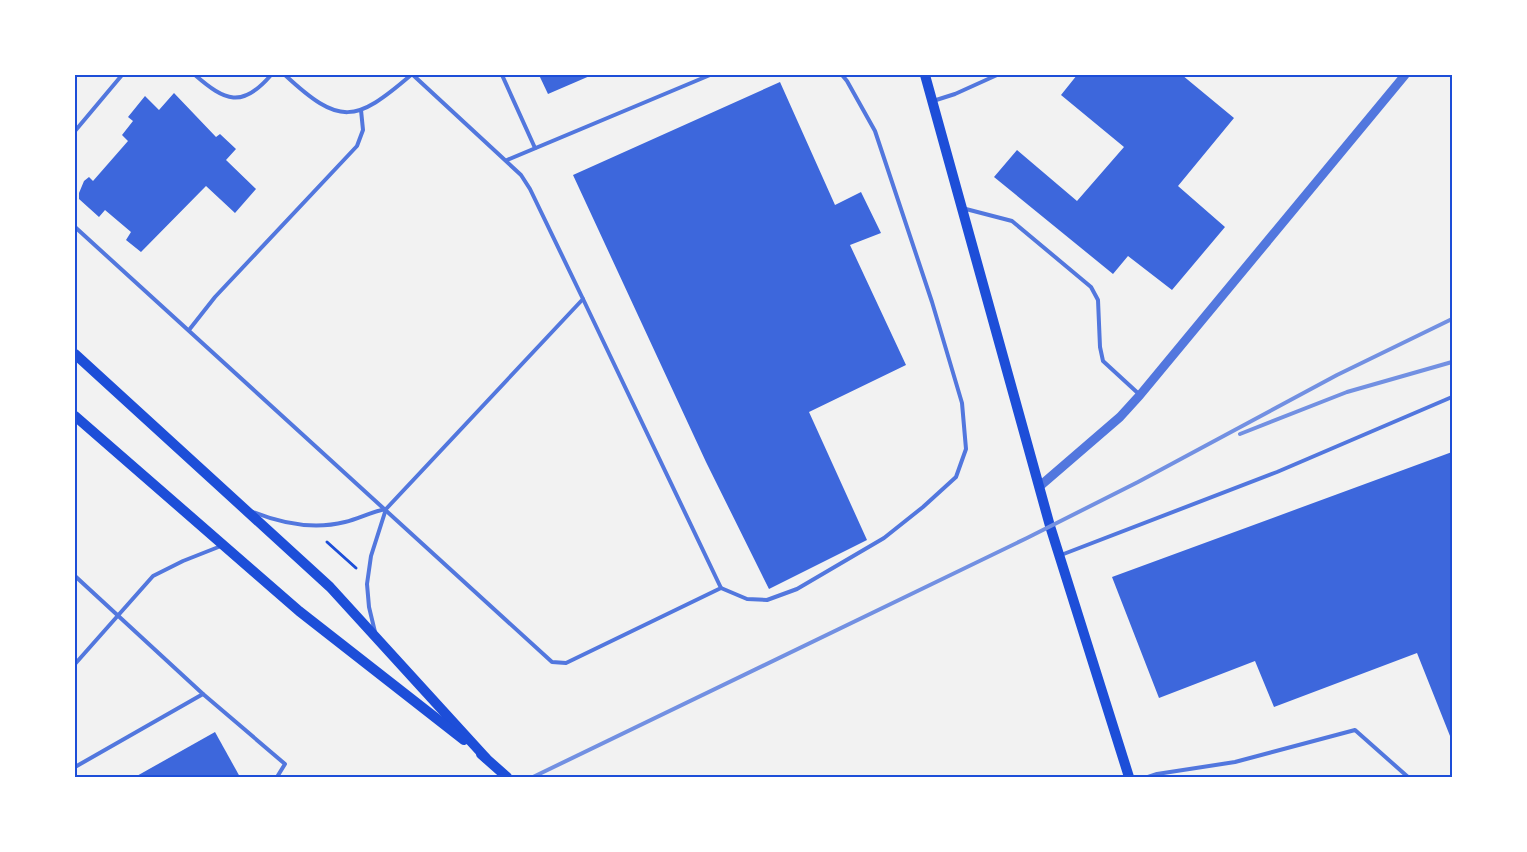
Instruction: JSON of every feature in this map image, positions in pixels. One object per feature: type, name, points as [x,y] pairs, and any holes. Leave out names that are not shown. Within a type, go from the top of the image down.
[{"type":"main road","points":[[926,75],[1059,556],[1130,777]]},
{"type":"main road","points":[[75,354],[330,587],[486,758]]},
{"type":"main road","points":[[75,416],[299,611],[486,758],[507,777]]},
{"type":"street","points":[[1040,486],[1120,417],[1140,395],[1405,75]]},
{"type":"lane","points":[[75,131],[122,75]]},
{"type":"lane","points":[[195,75],[218,94],[235,98],[249,95],[260,88],[271,75]]},
{"type":"lane","points":[[285,75],[320,105],[339,113],[360,110],[379,102],[412,75],[507,160],[530,188],[721,588],[748,600],[767,600],[798,589],[884,538],[956,477],[966,449],[962,403],[932,302],[875,131],[842,75]]},
{"type":"lane","points":[[502,75],[535,148]]},
{"type":"lane","points":[[507,160],[710,75]]},
{"type":"lane","points":[[933,100],[955,94],[997,75]]},
{"type":"lane","points":[[189,330],[215,296],[357,146],[363,130],[360,110]]},
{"type":"lane","points":[[961,207],[1012,221],[1091,287],[1098,300],[1100,346],[1103,361],[1140,395]]},
{"type":"lane","points":[[75,227],[552,662],[566,663],[721,588]]},
{"type":"lane","points":[[377,639],[369,607],[368,584],[370,556],[386,509],[583,299]]},
{"type":"lane","points":[[1059,556],[1277,472],[1452,397]]},
{"type":"lane","points":[[244,508],[287,524],[307,525],[346,522],[367,512],[386,509]]},
{"type":"lane","points":[[75,664],[153,576],[183,561],[223,545]]},
{"type":"lane","points":[[75,576],[203,694],[284,764],[277,777]]},
{"type":"lane","points":[[75,767],[203,694]]},
{"type":"lane","points":[[1148,777],[1234,762],[1355,730],[1408,777]]},
{"type":"path","points":[[327,542],[358,570]]},
{"type":"building","points":[[539,75],[592,75],[548,94]]},
{"type":"building","points":[[1077,75],[1182,75],[1234,118],[1178,186],[1225,227],[1172,290],[1128,256],[1113,274],[994,177],[1017,150],[1077,201],[1124,147],[1061,95]]},
{"type":"building","points":[[780,82],[835,205],[861,192],[881,233],[850,245],[906,365],[809,412],[867,540],[769,589],[706,462],[573,175]]},
{"type":"building","points":[[174,93],[216,137],[220,134],[236,149],[226,160],[256,189],[235,213],[206,186],[141,252],[126,240],[131,232],[105,210],[99,217],[79,199],[79,193],[84,181],[89,177],[93,181],[128,141],[122,135],[133,121],[128,117],[145,96],[159,110]]},
{"type":"building","points":[[1452,452],[1452,741],[1417,653],[1274,707],[1255,661],[1159,698],[1112,577]]},
{"type":"building","points":[[215,732],[240,777],[135,777]]},
{"type":"railway","points":[[533,777],[1027,538],[1138,482],[1337,375],[1452,319]]},
{"type":"railway","points":[[1240,434],[1347,392],[1452,362]]}]
